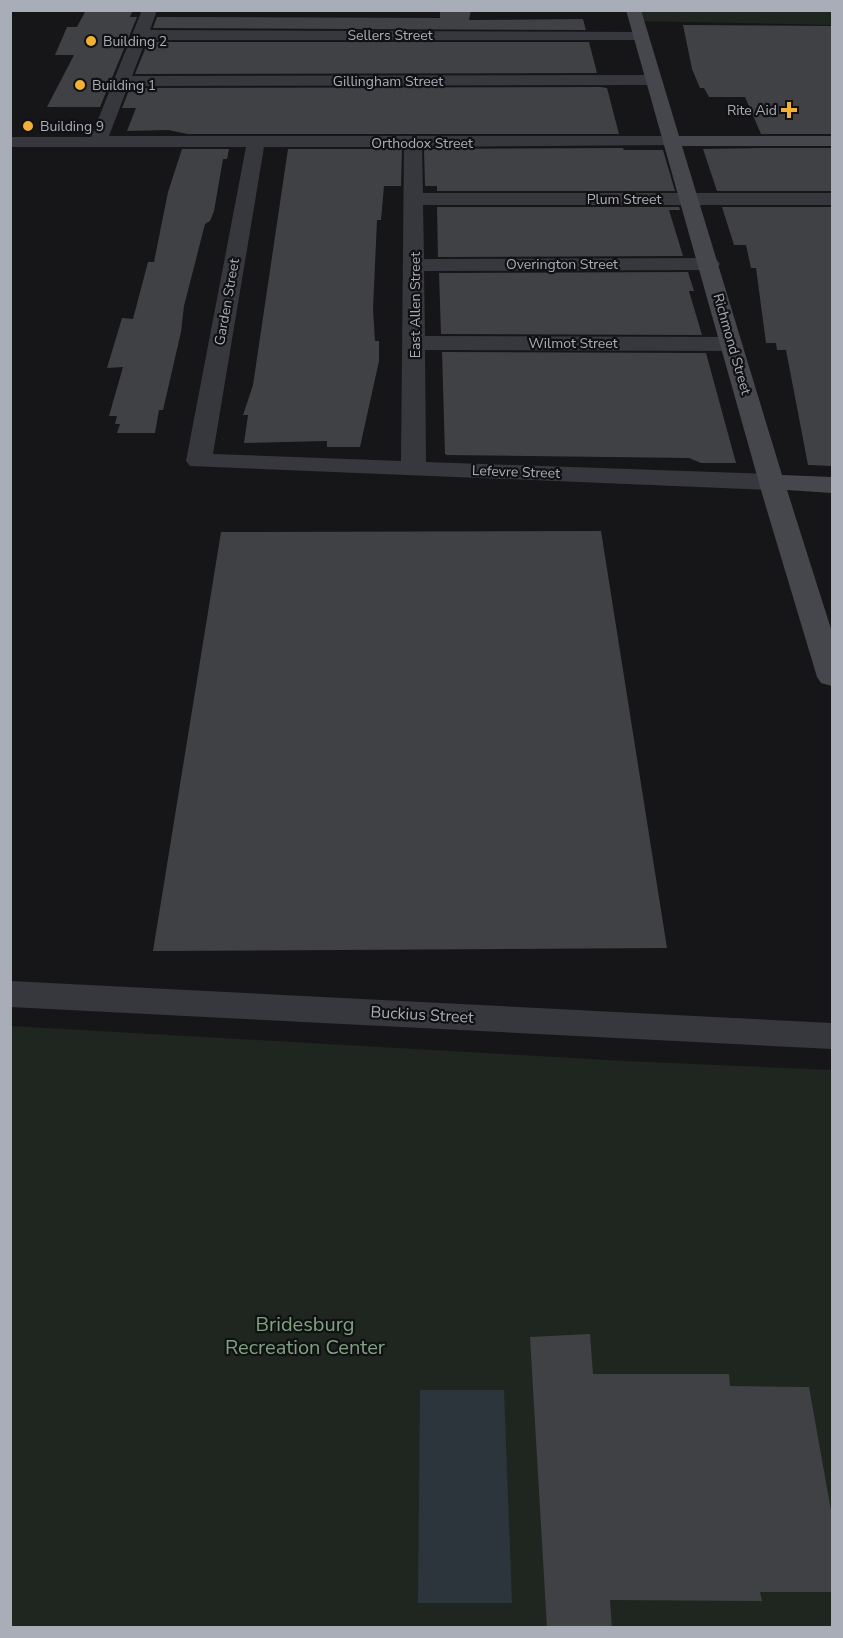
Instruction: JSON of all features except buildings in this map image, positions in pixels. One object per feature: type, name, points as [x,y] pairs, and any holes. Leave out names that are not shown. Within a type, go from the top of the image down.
[{"type":"main road","name":"Richmond Street","points":[[633,10],[670,141],[710,264],[772,483],[832,677]]},
{"type":"main road","name":"Orthodox Street","points":[[670,141],[832,141]]},
{"type":"main road","name":"Lefevre Street","points":[[772,483],[832,484]]},
{"type":"street","points":[[98,141],[150,10]]},
{"type":"street","name":"Sellers Street","points":[[141,35],[639,35]]},
{"type":"street","name":"Gillingham Street","points":[[123,81],[654,80]]},
{"type":"street","name":"Orthodox Street","points":[[10,142],[670,141]]},
{"type":"street","name":"Garden Street","points":[[199,461],[256,142]]},
{"type":"street","name":"East Allen Street","points":[[413,143],[415,199],[414,468]]},
{"type":"street","name":"Plum Street","points":[[415,199],[832,199]]},
{"type":"street","name":"Overington Street","points":[[415,265],[710,264]]},
{"type":"street","name":"Wilmot Street","points":[[415,343],[731,344]]},
{"type":"street","name":"Lefevre Street","points":[[199,461],[772,483]]},
{"type":"street","name":"Buckius Street","points":[[10,994],[832,1036]]},
{"type":"green space","points":[[633,11],[832,11],[832,25],[636,21]]},
{"type":"green space","name":"Bridesburg Recreation Center","points":[[11,1026],[625,1061],[832,1070],[832,1627],[11,1627]]},
{"type":"shaded area","points":[[420,1390],[504,1390],[512,1603],[418,1603]]},
{"type":"place","name":"Building 2","points":[[91,41]]},
{"type":"place","name":"Building 1","points":[[80,85]]},
{"type":"place","name":"Rite Aid","points":[[789,110]]},
{"type":"place","name":"Building 9","points":[[28,126]]}]
